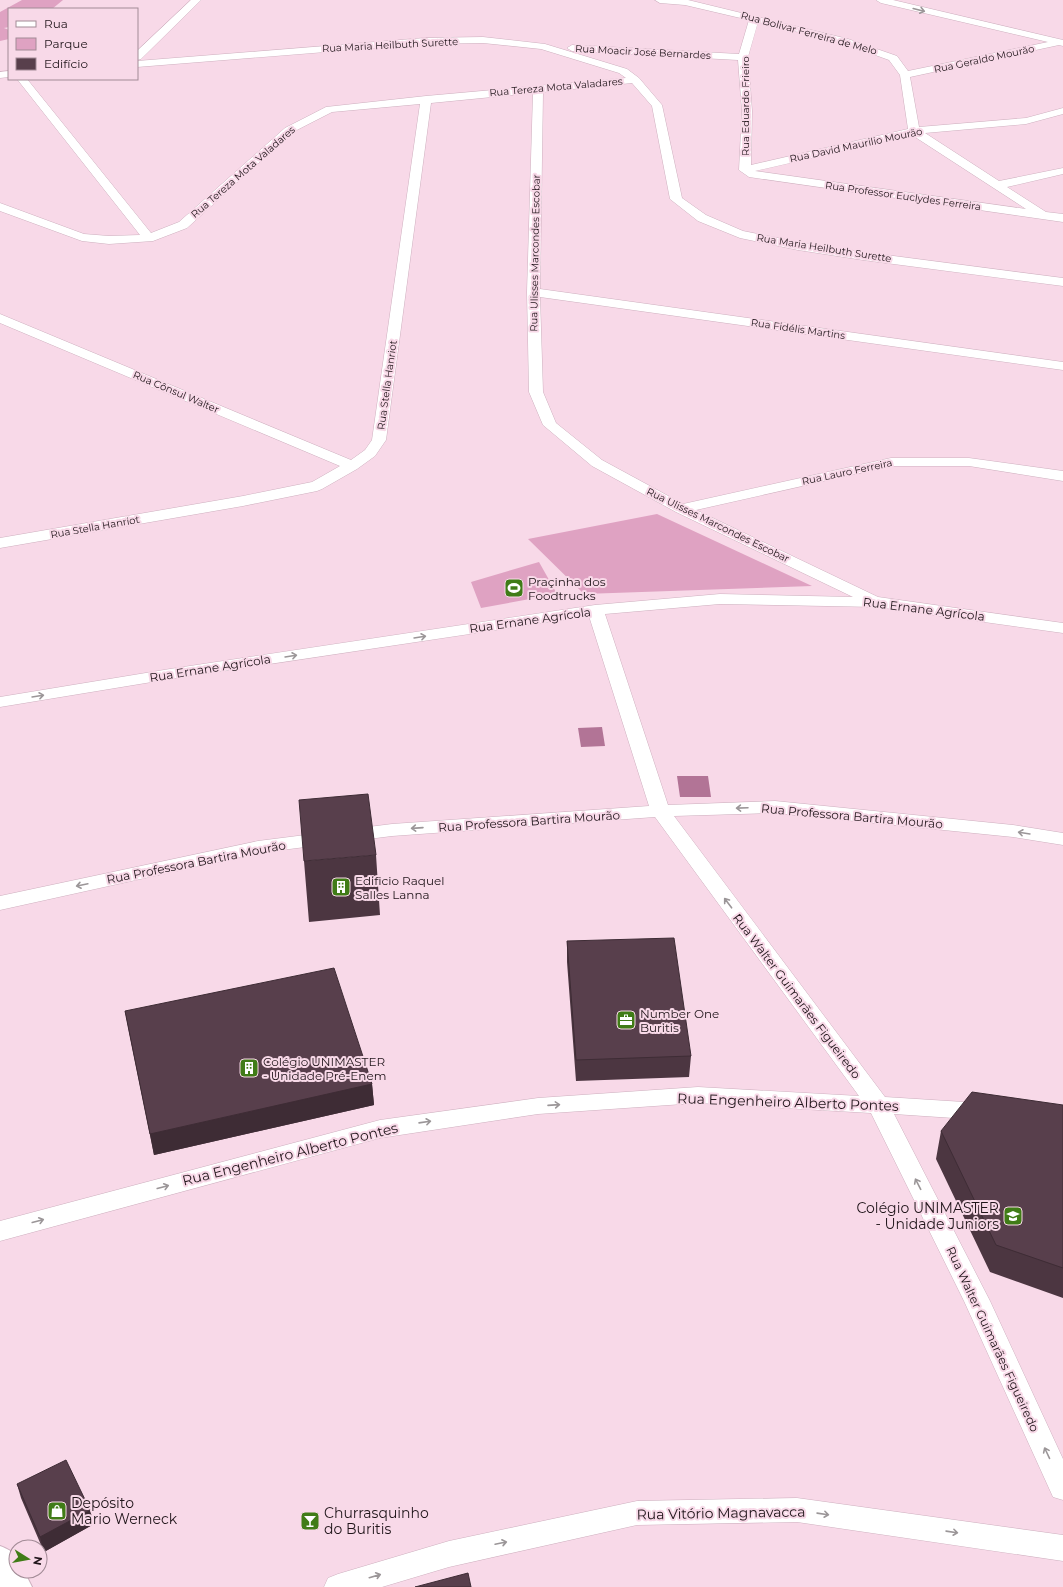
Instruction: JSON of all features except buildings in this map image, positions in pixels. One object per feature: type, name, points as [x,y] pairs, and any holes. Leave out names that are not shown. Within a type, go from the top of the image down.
[{"type":"main road","points":[[0,1561],[15,1587]]},
{"type":"street","points":[[138,56],[196,0]]},
{"type":"street","name":"Rua Bolivar Ferreira de Melo","points":[[660,0],[685,2],[754,18],[874,49],[893,58],[905,75],[914,131]]},
{"type":"street","points":[[881,0],[1063,41]]},
{"type":"street","points":[[913,0],[1063,41]]},
{"type":"street","name":"Rua Eduardo Frieiro","points":[[745,170],[747,111],[743,57],[754,18]]},
{"type":"street","name":"Rua Maria Heilbuth Surette","points":[[138,64],[425,41],[483,40],[542,46],[623,71],[635,80],[657,104],[676,199],[702,218],[740,234],[798,246],[1063,282]]},
{"type":"street","name":"Rua Geraldo Mourão","points":[[905,75],[1063,41]]},
{"type":"street","name":"Rua Moacir José Bernardes","points":[[542,46],[743,57]]},
{"type":"street","points":[[23,80],[149,238]]},
{"type":"street","name":"Rua Tereza Mota Valadares","points":[[0,207],[82,237],[109,240],[149,238],[183,225],[289,130],[330,109],[635,80]]},
{"type":"street","name":"Rua Ulisses Marcondes Escobar","points":[[538,89],[533,292],[536,392],[550,425],[597,463],[681,509],[877,602]]},
{"type":"street","name":"Rua Stella Hanriot","points":[[0,543],[243,501],[317,486],[352,466],[370,453],[379,440],[426,99]]},
{"type":"street","name":"Rua David Maurilio Mourão","points":[[745,170],[914,131],[1026,120],[1063,110]]},
{"type":"street","points":[[914,131],[1044,216]]},
{"type":"street","name":"Rua Professor Euclydes Ferreira","points":[[745,170],[753,175],[1063,218]]},
{"type":"street","points":[[998,185],[1063,171]]},
{"type":"street","name":"Rua Fidélis Martins","points":[[533,292],[1063,366]]},
{"type":"street","name":"Rua Cônsul Walter","points":[[0,318],[352,466]]},
{"type":"street","name":"Rua Lauro Ferreira","points":[[681,509],[891,462],[969,462],[1063,476]]},
{"type":"street","name":"Rua Ernane Agrícola","points":[[0,702],[178,673],[595,610],[720,599],[877,602],[1063,628]]},
{"type":"street","name":"Rua Walter Guimarães Figueiredo","points":[[595,610],[660,811],[878,1105],[978,1301],[1063,1488]]},
{"type":"street","name":"Rua Professora Bartira Mourão","points":[[0,903],[258,846],[392,830],[660,811],[775,807],[1013,831],[1063,839]]},
{"type":"street","name":"Rua Engenheiro Alberto Pontes","points":[[0,1231],[380,1129],[538,1106],[698,1095],[964,1110],[1008,1116]]},
{"type":"street","name":"Rua Vitório Magnavacca","points":[[338,1587],[449,1554],[637,1513],[797,1510],[1063,1548]]},
{"type":"green space","points":[[22,0],[63,0],[53,8],[8,8],[8,27],[4,28],[8,30],[8,39],[0,41],[0,12]]},
{"type":"green space","points":[[657,514],[812,586],[584,594],[528,539]]},
{"type":"green space","name":"Praçinha dos Foodtrucks","points":[[539,562],[557,594],[481,608],[471,582]]},
{"type":"shaded area","points":[[602,727],[605,746],[581,747],[578,728]]},
{"type":"shaded area","points":[[677,776],[708,776],[711,797],[680,797]]},
{"type":"place","name":"Praçinha dos Foodtrucks","points":[[514,588]]},
{"type":"place","name":"Edificio Raquel Salles Lanna","points":[[341,887]]},
{"type":"place","name":"Number One Buritis","points":[[626,1020]]},
{"type":"place","name":"Colégio UNIMASTER - Unidade Pré-Enem","points":[[249,1068]]},
{"type":"place","name":"Colégio UNIMASTER - Unidade Juniors","points":[[1013,1216]]},
{"type":"place","name":"Depósito Mario Werneck","points":[[57,1511]]},
{"type":"place","name":"Churrasquinho do Buritis","points":[[310,1521]]}]
